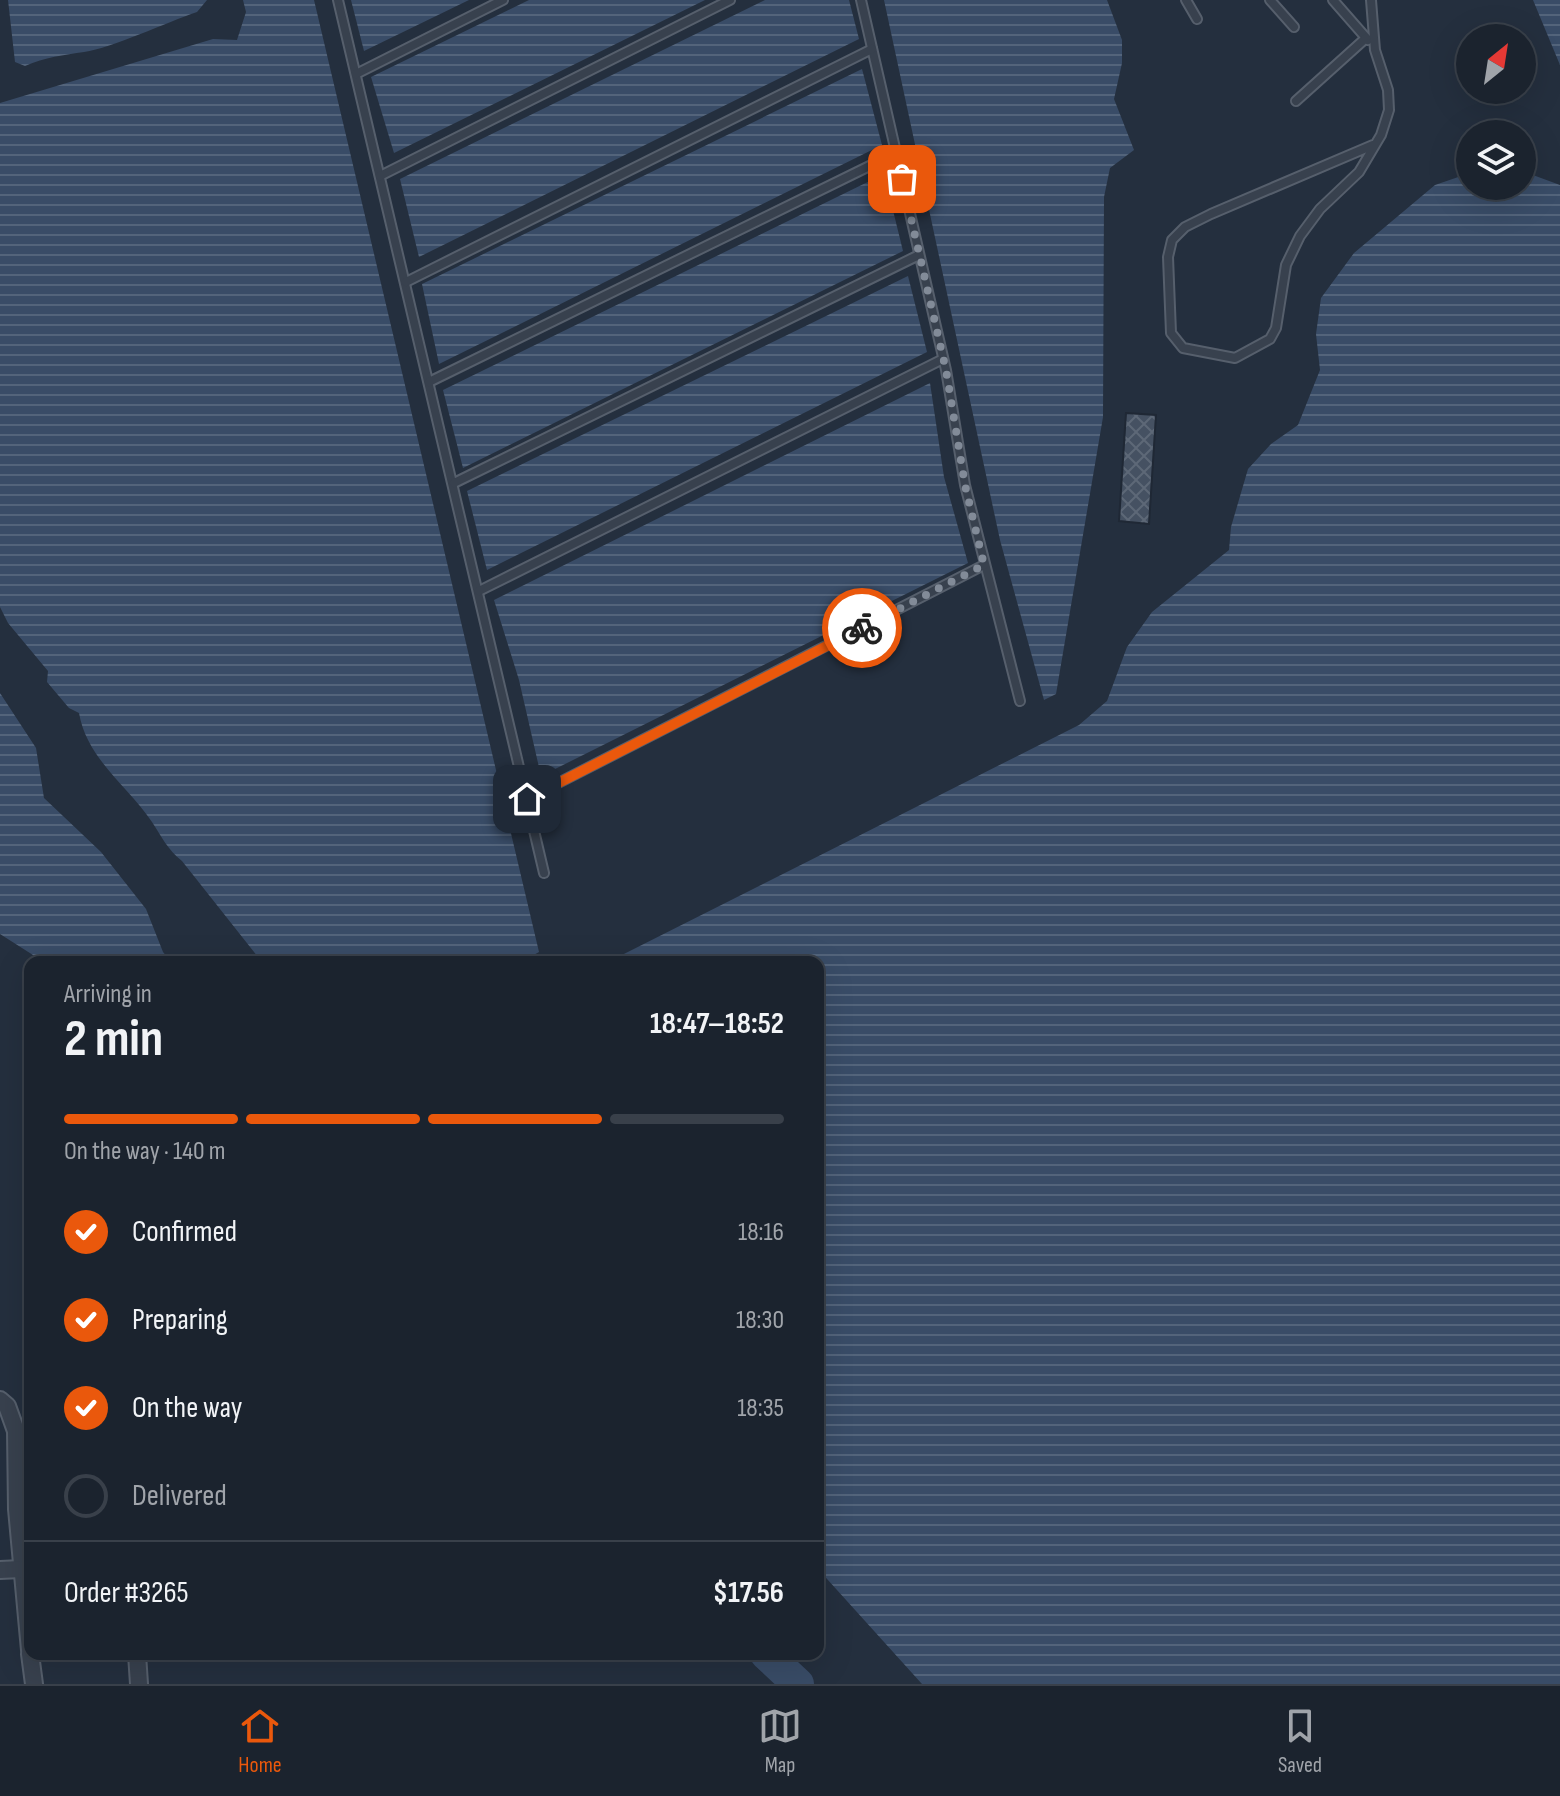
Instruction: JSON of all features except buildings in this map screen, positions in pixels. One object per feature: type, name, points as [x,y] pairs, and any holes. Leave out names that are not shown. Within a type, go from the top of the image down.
[{"type":"street","points":[[0,1400],[11,1416],[16,1431],[8,1508],[24,1597]]},
{"type":"street","points":[[0,1570],[21,1569]]},
{"type":"street","points":[[31,1660],[34,1684]]},
{"type":"street","points":[[137,1660],[139,1684]]},
{"type":"lane","points":[[338,0],[544,873]]},
{"type":"lane","points":[[356,74],[503,0]]},
{"type":"lane","points":[[380,176],[730,0]]},
{"type":"lane","points":[[861,0],[943,359],[965,485],[1020,701]]},
{"type":"lane","points":[[1186,0],[1197,19]]},
{"type":"lane","points":[[1270,0],[1294,27]]},
{"type":"lane","points":[[1333,0],[1375,50]]},
{"type":"lane","points":[[1371,0],[1375,50],[1388,90],[1386,125],[1359,172],[1320,209],[1293,249],[1280,288],[1276,328],[1270,339],[1235,358],[1183,348],[1171,333],[1168,257],[1172,240],[1185,227],[1211,214],[1373,145]]},
{"type":"lane","points":[[1296,101],[1366,38]]},
{"type":"lane","points":[[406,282],[872,49]]},
{"type":"lane","points":[[429,382],[896,153]]},
{"type":"lane","points":[[454,483],[919,255]]},
{"type":"lane","points":[[479,591],[943,359]]},
{"type":"lane","points":[[527,799],[984,565]]},
{"type":"water","points":[[8,0],[207,0],[197,12],[124,40],[96,50],[47,58],[25,66],[15,62]]},
{"type":"water","points":[[243,0],[314,0],[539,952],[532,956],[257,956],[99,758],[83,729],[79,713],[69,708],[47,682],[48,671],[8,623],[0,607],[0,103],[213,39],[237,40],[246,12]]},
{"type":"water","points":[[351,0],[469,0],[364,51]]},
{"type":"water","points":[[529,0],[705,0],[394,153],[371,77]]},
{"type":"water","points":[[765,0],[849,0],[859,39],[419,257],[400,179]]},
{"type":"water","points":[[884,0],[1107,0],[1122,40],[1122,63],[1114,99],[1134,150],[1110,168],[1104,197],[1103,417],[1056,694],[1044,700],[1000,540]]},
{"type":"water","points":[[1533,0],[1560,0],[1560,65]]},
{"type":"water","points":[[862,69],[882,145],[439,364],[422,284]]},
{"type":"water","points":[[884,174],[903,251],[463,468],[443,390]]},
{"type":"water","points":[[1536,176],[1560,185],[1560,1684],[922,1684],[824,1576],[824,956],[620,956],[1079,725],[1107,701],[1127,647],[1152,612],[1229,550],[1231,527],[1248,469],[1271,444],[1298,425],[1320,370],[1316,334],[1321,298],[1354,253],[1435,185],[1456,178],[1456,200],[1536,200]]},
{"type":"water","points":[[908,276],[927,352],[487,570],[467,491]]},
{"type":"water","points":[[930,383],[944,477],[968,563],[541,776],[519,680],[494,600]]},
{"type":"water","points":[[0,693],[36,748],[44,798],[101,852],[146,909],[166,956],[35,956],[0,934]]},
{"type":"waterway","points":[[772,1660],[798,1684]]},
{"type":"way so far","points":[[862,628],[984,565],[965,485],[946,370],[902,179]]},
{"type":"route","points":[[527,799],[862,628]]}]
